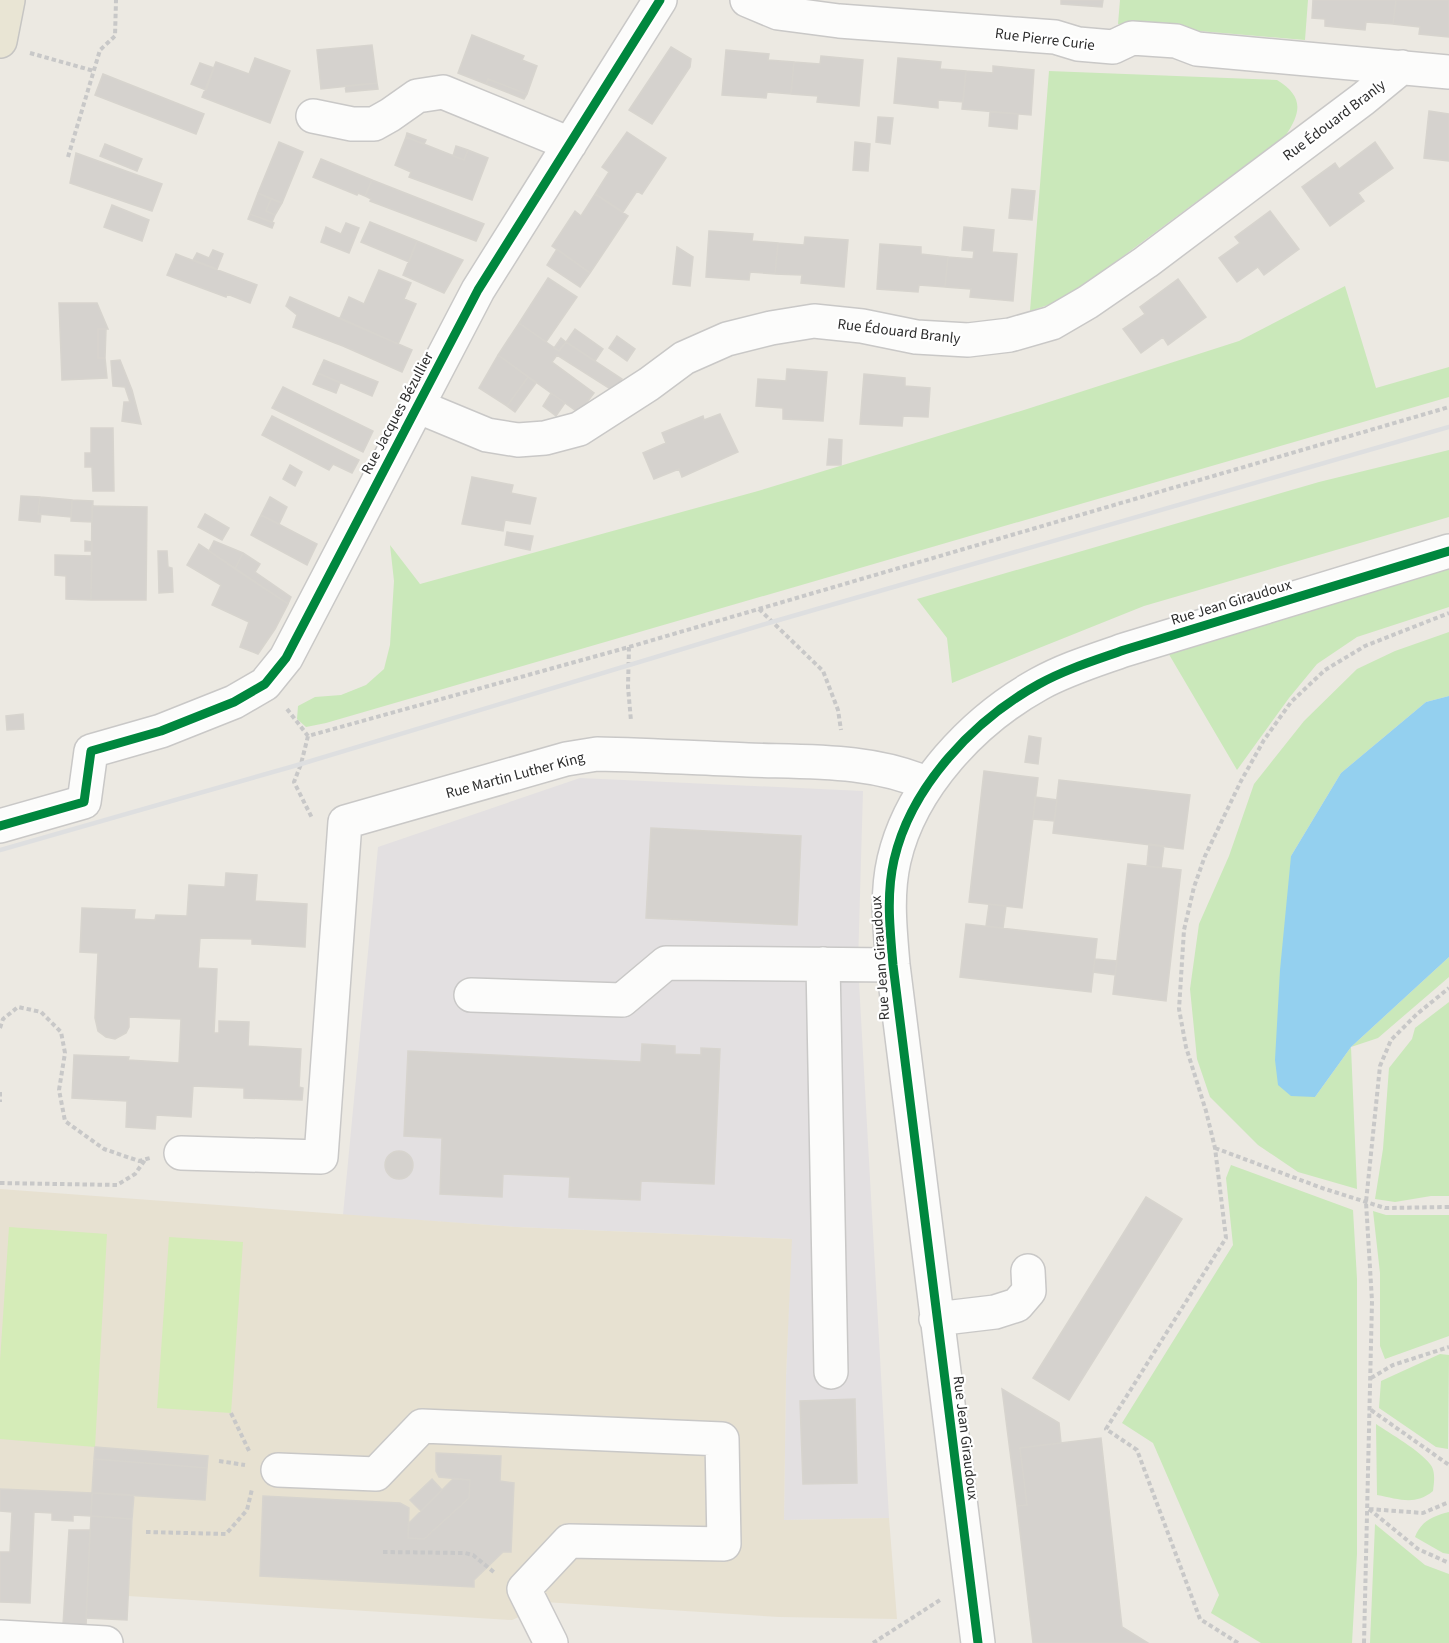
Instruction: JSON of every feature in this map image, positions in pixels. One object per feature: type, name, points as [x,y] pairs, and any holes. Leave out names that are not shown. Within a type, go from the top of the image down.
[{"type":"main road","points":[[8,0],[11,46]]},
{"type":"street","name":"Rue Jacques Bézullier","points":[[0,826],[84,802],[91,750],[161,731],[234,702],[265,684],[285,658],[478,290],[660,0]]},
{"type":"street","name":"Rue Pierre Curie","points":[[747,0],[778,13],[839,21],[1055,37],[1078,44],[1113,46],[1132,38],[1176,41],[1197,49],[1449,72]]},
{"type":"street","name":"Rue Édouard Branly","points":[[417,406],[487,435],[518,440],[545,438],[579,429],[650,384],[684,358],[727,339],[771,328],[814,321],[862,326],[916,336],[968,340],[1010,335],[1052,323],[1088,302],[1146,262],[1363,99],[1402,67]]},
{"type":"street","points":[[313,116],[352,124],[374,124],[417,96],[443,92],[570,144]]},
{"type":"street","name":"Rue Jean Giraudoux","points":[[978,1643],[893,965],[888,899],[894,859],[908,821],[928,784],[951,755],[1005,706],[1040,684],[1078,666],[1449,551]]},
{"type":"street","name":"Rue Martin Luther King","points":[[181,1153],[321,1157],[345,822],[566,759],[597,754],[844,763],[887,769],[906,774],[928,784]]},
{"type":"street","points":[[471,995],[622,1000],[666,963],[893,965]]},
{"type":"street","points":[[823,964],[831,1372]]},
{"type":"street","points":[[936,1319],[995,1312],[1017,1305],[1029,1291],[1028,1271]]},
{"type":"street","points":[[260,1471],[376,1474],[422,1426],[722,1439],[724,1544],[569,1541],[524,1589],[551,1643]]},
{"type":"street","points":[[0,1637],[106,1643]]},
{"type":"path","points":[[68,157],[100,50],[115,36],[116,0]]},
{"type":"path","points":[[11,46],[94,71]]},
{"type":"path","points":[[308,736],[629,647],[1449,407]]},
{"type":"path","points":[[759,609],[824,671],[838,710],[844,763]]},
{"type":"path","points":[[1238,1643],[1200,1619],[1137,1450],[1106,1429],[1226,1238],[1215,1148],[1186,1047],[1179,1009],[1184,930],[1194,887],[1205,856],[1240,781],[1264,740],[1291,702],[1325,670],[1365,646],[1449,613]]},
{"type":"path","points":[[629,647],[628,687],[635,754]]},
{"type":"path","points":[[265,684],[308,736]]},
{"type":"path","points":[[308,736],[294,782],[310,816],[344,839]]},
{"type":"path","points":[[1364,1643],[1372,1301],[1366,1202],[1380,1066],[1391,1040],[1417,1014],[1449,988]]},
{"type":"path","points":[[0,1028],[3,1019],[18,1007],[41,1012],[60,1032],[65,1053],[59,1090],[65,1121],[104,1149],[139,1161],[181,1153]]},
{"type":"path","points":[[0,1092],[0,1102]]},
{"type":"path","points":[[1215,1148],[1322,1188],[1385,1208],[1449,1207]]},
{"type":"path","points":[[0,1183],[117,1185],[135,1174],[146,1159]]},
{"type":"path","points":[[1371,1378],[1394,1365],[1449,1347]]},
{"type":"path","points":[[1370,1409],[1449,1465]]},
{"type":"path","points":[[146,1532],[226,1534],[247,1510],[260,1471],[231,1413]]},
{"type":"path","points":[[1368,1509],[1423,1513],[1449,1502]]},
{"type":"path","points":[[1368,1509],[1418,1549],[1449,1563]]},
{"type":"path","points":[[383,1551],[465,1552],[473,1555],[488,1567]]},
{"type":"path","points":[[873,1643],[921,1611],[969,1584]]},
{"type":"shaded area","points":[[580,778],[863,791],[858,964],[889,1518],[784,1520],[791,1239],[516,1227],[343,1215],[378,847]]},
{"type":"shaded area","points":[[0,1189],[516,1227],[792,1239],[786,1377],[784,1520],[889,1518],[897,1619],[779,1617],[544,1602],[535,1610],[512,1620],[128,1596],[134,1495],[0,1489]]},
{"type":"green space","points":[[1120,0],[1308,0],[1305,40],[1118,24]]},
{"type":"green space","points":[[1049,71],[1277,80],[1292,92],[1297,111],[1286,135],[1079,289],[1051,304],[1030,311]]},
{"type":"green space","points":[[1345,286],[1376,388],[1449,367],[1449,397],[326,723],[306,727],[297,719],[298,706],[315,697],[341,695],[366,685],[384,669],[390,645],[394,581],[390,545],[420,584],[758,491],[1024,410],[1239,341]]},
{"type":"green space","points":[[1449,450],[1449,517],[1144,606],[952,683],[947,638],[917,599],[1319,482]]},
{"type":"green space","points":[[1449,566],[1449,607],[1357,637],[1317,664],[1289,698],[1237,770],[1167,651]]},
{"type":"green space","points":[[1449,632],[1449,696],[1426,702],[1341,773],[1291,856],[1315,1097],[1351,1047],[1357,1189],[1298,1172],[1258,1145],[1210,1097],[1197,1059],[1190,989],[1199,924],[1229,856],[1254,784],[1304,721],[1357,669],[1395,651]]},
{"type":"green space","points":[[1449,957],[1449,977],[1378,1038],[1351,1047]]},
{"type":"green space","points":[[1449,1002],[1449,1196],[1431,1196],[1395,1202],[1375,1199],[1383,1149],[1389,1068],[1412,1039],[1415,1028]]},
{"type":"green space","points":[[1231,1165],[1353,1210],[1357,1279],[1357,1554],[1352,1643],[1261,1643],[1211,1613],[1219,1595],[1153,1443],[1122,1423],[1233,1245],[1226,1178]]},
{"type":"green space","points":[[1373,1211],[1386,1215],[1449,1215],[1449,1336],[1385,1359],[1380,1346],[1380,1273]]},
{"type":"green space","points":[[9,1227],[107,1234],[95,1447],[0,1439],[0,1361]]},
{"type":"green space","points":[[169,1237],[243,1242],[231,1413],[157,1408]]},
{"type":"green space","points":[[1440,1354],[1449,1355],[1448,1449],[1436,1447],[1379,1408],[1381,1381]]},
{"type":"green space","points":[[1376,1424],[1412,1448],[1430,1464],[1434,1474],[1433,1491],[1420,1499],[1413,1500],[1377,1495]]},
{"type":"green space","points":[[1449,1512],[1449,1554],[1415,1537],[1428,1520]]},
{"type":"green space","points":[[1375,1524],[1425,1565],[1449,1574],[1449,1643],[1370,1643]]},
{"type":"water","points":[[1449,696],[1449,957],[1351,1047],[1315,1097],[1291,1096],[1278,1085],[1275,1060],[1280,970],[1291,856],[1341,773],[1426,702]]},
{"type":"building","points":[[1061,0],[1103,0],[1102,7],[1061,4]]},
{"type":"building","points":[[1313,0],[1396,0],[1393,24],[1366,22],[1365,30],[1325,26],[1325,19],[1312,18]]},
{"type":"building","points":[[1396,0],[1449,0],[1449,37],[1419,34],[1420,27],[1393,24]]},
{"type":"building","points":[[472,35],[524,56],[522,60],[537,66],[527,94],[488,79],[486,84],[458,73]]},
{"type":"building","points":[[372,45],[377,83],[321,89],[317,50]]},
{"type":"building","points":[[671,47],[691,59],[690,67],[652,124],[629,110]]},
{"type":"building","points":[[726,50],[769,54],[768,60],[794,62],[791,94],[767,92],[766,98],[722,95]]},
{"type":"building","points":[[821,56],[863,60],[859,106],[817,102],[818,96],[791,94],[794,62],[820,64]]},
{"type":"building","points":[[255,58],[290,71],[270,123],[202,97],[216,62],[249,74]]},
{"type":"building","points":[[898,58],[941,62],[940,69],[966,71],[963,102],[938,100],[938,108],[894,103]]},
{"type":"building","points":[[200,63],[214,68],[206,90],[191,84]]},
{"type":"building","points":[[993,66],[1034,70],[1031,115],[962,109],[966,71],[993,73]]},
{"type":"building","points":[[103,74],[204,114],[196,134],[95,95]]},
{"type":"building","points":[[488,79],[527,94],[524,99],[486,84]]},
{"type":"building","points":[[377,83],[378,89],[346,92],[345,86]]},
{"type":"building","points":[[1429,111],[1449,114],[1449,161],[1424,158]]},
{"type":"building","points":[[990,112],[1018,114],[1017,129],[989,126]]},
{"type":"building","points":[[878,117],[893,118],[890,144],[876,142]]},
{"type":"building","points":[[627,132],[666,158],[642,194],[637,191],[623,212],[595,194],[609,172],[602,167]]},
{"type":"building","points":[[407,133],[426,140],[424,144],[406,137]]},
{"type":"building","points":[[406,137],[464,160],[468,150],[488,158],[472,200],[409,177],[411,172],[395,165]]},
{"type":"building","points":[[279,142],[303,152],[282,203],[258,193]]},
{"type":"building","points":[[855,142],[870,144],[868,171],[853,170]]},
{"type":"building","points":[[1375,142],[1393,168],[1358,193],[1364,201],[1330,226],[1302,187],[1335,163],[1339,169]]},
{"type":"building","points":[[105,144],[142,159],[137,171],[100,156]]},
{"type":"building","points":[[456,146],[468,150],[464,160],[453,156]]},
{"type":"building","points":[[76,153],[162,184],[152,211],[70,183]]},
{"type":"building","points":[[321,159],[372,180],[365,196],[358,193],[357,195],[313,177]]},
{"type":"building","points":[[372,180],[484,224],[476,241],[370,201],[371,199],[365,196]]},
{"type":"building","points":[[1012,189],[1035,191],[1032,220],[1009,218]]},
{"type":"building","points":[[258,193],[271,199],[266,211],[275,215],[272,222],[250,214]]},
{"type":"building","points":[[595,194],[628,216],[590,273],[552,246],[575,211],[581,216]]},
{"type":"building","points":[[271,199],[282,203],[275,215],[266,211]]},
{"type":"building","points":[[112,205],[149,220],[142,241],[104,227]]},
{"type":"building","points":[[1270,211],[1299,249],[1264,275],[1258,267],[1237,282],[1219,258],[1240,243],[1235,237]]},
{"type":"building","points":[[250,214],[274,223],[272,228],[248,219]]},
{"type":"building","points":[[370,222],[417,241],[409,262],[361,242]]},
{"type":"building","points":[[346,223],[359,228],[349,253],[321,242],[326,227],[341,234]]},
{"type":"building","points":[[964,227],[994,230],[992,252],[1017,254],[1013,301],[970,297],[971,289],[945,287],[948,257],[973,259],[974,251],[962,250]]},
{"type":"building","points":[[709,231],[753,234],[752,241],[778,243],[775,274],[750,272],[749,280],[706,277]]},
{"type":"building","points":[[805,237],[848,240],[844,287],[801,283],[802,275],[775,274],[778,243],[804,245]]},
{"type":"building","points":[[417,241],[463,260],[444,293],[403,275]]},
{"type":"building","points":[[880,244],[921,247],[921,254],[948,257],[945,287],[919,285],[918,292],[877,289]]},
{"type":"building","points":[[677,247],[693,257],[690,286],[673,284]]},
{"type":"building","points":[[557,249],[590,273],[580,287],[547,265]]},
{"type":"building","points":[[213,250],[223,254],[217,269],[193,260],[197,253],[209,258]]},
{"type":"building","points":[[176,254],[257,285],[250,303],[227,294],[226,297],[167,275]]},
{"type":"building","points":[[379,270],[411,283],[404,299],[416,304],[398,344],[340,318],[349,297],[364,304]]},
{"type":"building","points":[[548,278],[577,297],[546,342],[519,323]]},
{"type":"building","points":[[1178,279],[1206,317],[1168,345],[1163,337],[1141,353],[1123,329],[1145,314],[1140,307]]},
{"type":"building","points":[[290,297],[412,350],[402,372],[293,327],[297,315],[286,306]]},
{"type":"building","points":[[59,303],[97,303],[108,329],[98,329],[98,358],[105,358],[107,378],[62,380]]},
{"type":"building","points":[[519,323],[559,351],[566,342],[622,379],[615,392],[557,355],[552,362],[594,393],[579,413],[498,355]]},
{"type":"building","points":[[98,329],[106,329],[105,358],[98,358]]},
{"type":"building","points":[[575,329],[603,349],[595,361],[566,342]]},
{"type":"building","points":[[617,336],[635,349],[627,361],[609,348]]},
{"type":"building","points":[[561,338],[566,342],[559,351],[554,348]]},
{"type":"building","points":[[498,355],[528,377],[507,406],[479,388]]},
{"type":"building","points":[[120,360],[132,390],[141,424],[122,421],[124,402],[130,402],[125,387],[113,386],[111,361]]},
{"type":"building","points":[[324,360],[378,382],[372,396],[318,373]]},
{"type":"building","points":[[787,369],[827,372],[823,421],[783,419],[783,408],[756,406],[758,379],[786,381]]},
{"type":"building","points":[[318,373],[340,383],[336,393],[313,384]]},
{"type":"building","points":[[864,374],[905,378],[905,386],[930,388],[928,417],[903,416],[902,426],[860,424]]},
{"type":"building","points":[[528,377],[536,383],[515,412],[507,406]]},
{"type":"building","points":[[283,387],[373,431],[363,452],[272,408]]},
{"type":"building","points":[[551,393],[565,403],[556,416],[543,406]]},
{"type":"building","points":[[720,414],[738,452],[682,477],[679,469],[654,479],[643,453],[666,443],[662,433],[703,416],[704,420]]},
{"type":"building","points":[[272,416],[359,460],[352,473],[333,464],[329,470],[262,435]]},
{"type":"building","points":[[91,428],[113,428],[114,491],[93,491],[92,467],[85,467],[85,453],[91,453]]},
{"type":"building","points":[[829,439],[842,440],[841,465],[827,465]]},
{"type":"building","points":[[290,465],[302,472],[295,486],[283,479]]},
{"type":"building","points":[[472,477],[513,485],[511,493],[536,498],[530,524],[505,520],[503,531],[462,524]]},
{"type":"building","points":[[21,496],[40,497],[38,514],[41,514],[40,522],[19,520]]},
{"type":"building","points":[[40,497],[72,500],[71,517],[38,514]]},
{"type":"building","points":[[270,497],[287,507],[279,524],[261,515]]},
{"type":"building","points":[[72,500],[93,501],[92,522],[71,521]]},
{"type":"building","points":[[92,506],[147,507],[146,600],[91,600]]},
{"type":"building","points":[[205,514],[229,528],[222,540],[198,527]]},
{"type":"building","points":[[261,515],[317,544],[307,565],[251,535]]},
{"type":"building","points":[[507,532],[533,536],[530,550],[505,545]]},
{"type":"building","points":[[85,541],[92,542],[92,551],[85,551]]},
{"type":"building","points":[[214,541],[243,553],[235,569],[209,551]]},
{"type":"building","points":[[199,544],[288,604],[258,654],[240,647],[249,622],[212,605],[221,585],[187,565]]},
{"type":"building","points":[[158,551],[167,551],[168,567],[172,568],[173,592],[159,593]]},
{"type":"building","points":[[243,553],[260,564],[255,572],[291,597],[288,604],[235,569]]},
{"type":"building","points":[[55,555],[92,556],[91,600],[66,599],[66,576],[55,575]]},
{"type":"building","points":[[23,714],[24,729],[7,730],[6,716]]},
{"type":"building","points":[[1029,736],[1041,738],[1038,764],[1025,762]]},
{"type":"building","points":[[984,771],[1038,778],[1022,908],[969,902]]},
{"type":"building","points":[[1059,780],[1190,795],[1183,849],[1053,833]]},
{"type":"building","points":[[1035,797],[1057,800],[1054,821],[1033,819]]},
{"type":"building","points":[[651,828],[801,836],[797,925],[646,918]]},
{"type":"building","points":[[1149,844],[1164,846],[1161,868],[1147,866]]},
{"type":"building","points":[[1128,864],[1181,870],[1166,1001],[1113,994]]},
{"type":"building","points":[[226,873],[257,875],[255,901],[307,904],[305,947],[252,944],[252,939],[200,938],[198,968],[217,969],[214,1033],[219,1033],[219,1021],[249,1022],[248,1046],[301,1049],[299,1087],[303,1088],[302,1100],[244,1098],[244,1088],[193,1086],[191,1117],[156,1115],[155,1129],[126,1127],[127,1101],[72,1098],[74,1055],[129,1057],[128,1060],[179,1063],[181,1019],[129,1017],[129,1027],[126,1033],[115,1039],[106,1037],[98,1031],[95,1018],[98,953],[80,952],[82,908],[135,910],[134,919],[155,920],[156,915],[187,916],[189,885],[225,887]]},
{"type":"building","points":[[989,904],[1006,906],[1003,928],[986,926]]},
{"type":"building","points":[[966,924],[1097,939],[1091,992],[960,977]]},
{"type":"building","points":[[1095,959],[1117,961],[1115,975],[1093,972]]},
{"type":"building","points":[[642,1044],[675,1046],[675,1054],[701,1055],[701,1048],[720,1049],[714,1184],[641,1181],[640,1200],[569,1197],[570,1177],[503,1174],[502,1197],[440,1194],[442,1138],[404,1136],[408,1051],[641,1062]]},
{"type":"building","points":[[399,1151],[409,1155],[413,1165],[409,1175],[399,1179],[389,1175],[385,1165],[389,1155]]},
{"type":"building","points":[[1146,1197],[1182,1219],[1069,1400],[1033,1378]]},
{"type":"building","points":[[1002,1389],[1059,1423],[1061,1443],[1020,1448],[1027,1505],[1017,1506]]},
{"type":"building","points":[[855,1399],[857,1483],[803,1484],[800,1401]]},
{"type":"building","points":[[1101,1438],[1122,1627],[1148,1643],[1033,1643],[1017,1506],[1027,1505],[1020,1448]]},
{"type":"building","points":[[95,1447],[208,1456],[207,1468],[94,1459]]},
{"type":"building","points":[[436,1453],[501,1456],[500,1481],[514,1483],[511,1552],[503,1552],[474,1580],[474,1587],[260,1576],[263,1496],[400,1503],[409,1508],[408,1538],[424,1539],[469,1498],[470,1480],[439,1477],[436,1471]]},
{"type":"building","points":[[94,1459],[207,1468],[205,1500],[92,1493]]},
{"type":"building","points":[[432,1479],[442,1490],[421,1511],[410,1500]]},
{"type":"building","points":[[453,1479],[470,1480],[469,1498],[424,1539],[408,1538],[409,1523]]},
{"type":"building","points":[[0,1489],[92,1493],[91,1516],[73,1515],[73,1521],[52,1520],[52,1513],[34,1512],[30,1603],[0,1602],[0,1552],[10,1552],[12,1512],[0,1511]]},
{"type":"building","points":[[92,1493],[134,1495],[132,1519],[91,1516]]},
{"type":"building","points":[[91,1516],[132,1519],[127,1620],[86,1618]]},
{"type":"building","points":[[69,1530],[90,1530],[86,1626],[63,1625]]},
{"type":"railway","points":[[0,850],[301,764],[772,622],[1449,427]]},
{"type":"cycle path","points":[[0,826],[84,802],[91,751],[161,731],[234,702],[265,684],[286,658],[478,290],[660,0]]},
{"type":"cycle path","points":[[978,1643],[893,965],[889,912],[890,886],[894,860],[902,833],[930,781],[948,758],[991,716],[1039,684],[1081,665],[1124,650],[1449,551]]}]
